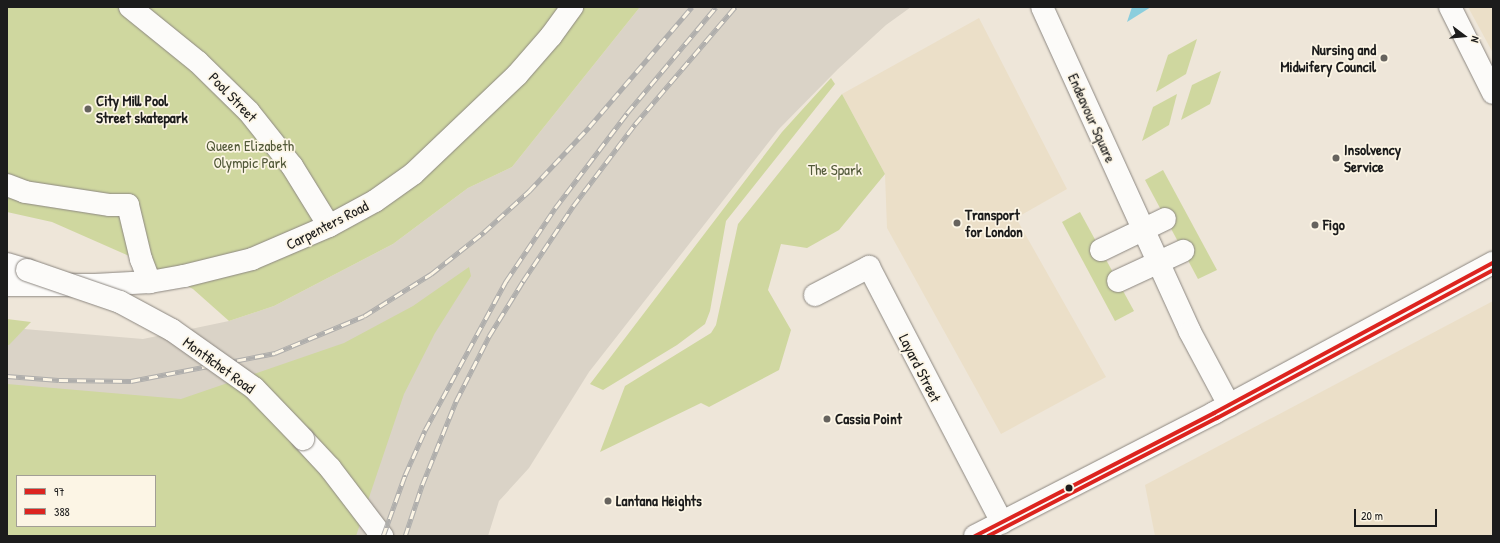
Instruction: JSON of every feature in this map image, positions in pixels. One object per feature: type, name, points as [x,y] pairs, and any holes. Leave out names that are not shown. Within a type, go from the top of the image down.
[{"type":"street","name":"Pool Street","points":[[130,7],[198,62],[249,112],[292,166],[330,226]]},
{"type":"street","name":"Carpenters Road","points":[[7,285],[45,287],[150,282],[204,272],[252,259],[330,226],[375,201],[413,174],[517,74],[551,36],[572,7]]},
{"type":"street","name":"Endeavour Square","points":[[1042,7],[1157,262],[1203,357],[1230,405]]},
{"type":"street","points":[[1450,7],[1493,93]]},
{"type":"street","points":[[7,185],[25,192],[110,205],[128,205],[139,253],[150,282]]},
{"type":"street","points":[[1101,250],[1165,219]]},
{"type":"street","points":[[1118,282],[1157,262],[1183,251]]},
{"type":"street","points":[[975,536],[1230,405],[1493,263]]},
{"type":"street","name":"Montfichet Road","points":[[7,264],[120,302],[172,330],[213,358],[254,388],[303,439],[330,468],[382,536]]},
{"type":"street","name":"Layard Street","points":[[814,296],[869,267],[1002,522]]},
{"type":"shaded area","points":[[640,7],[911,7],[886,25],[838,69],[779,129],[589,372],[529,468],[499,501],[488,536],[7,536],[7,345],[24,329],[143,339],[229,321],[274,306],[393,244],[468,188],[512,167]]},
{"type":"shaded area","points":[[1468,7],[1493,7],[1493,53]]},
{"type":"shaded area","name":"Transport for London","points":[[979,18],[1067,189],[1016,218],[1106,377],[1001,434],[887,228],[885,174],[842,94]]},
{"type":"shaded area","points":[[1493,301],[1493,536],[1155,536],[1145,485]]},
{"type":"green space","name":"Queen Elizabeth Olympic Park","points":[[7,7],[640,7],[512,167],[468,188],[393,244],[274,306],[229,321],[193,289],[136,259],[52,222],[7,212]]},
{"type":"green space","points":[[1197,39],[1186,74],[1156,92],[1168,55]]},
{"type":"green space","points":[[1221,71],[1210,104],[1181,120],[1192,85]]},
{"type":"green space","points":[[831,78],[835,84],[726,221],[710,311],[705,324],[677,345],[603,390],[590,384],[782,132]]},
{"type":"green space","name":"The Spark","points":[[842,94],[885,174],[839,230],[807,248],[781,244],[768,290],[791,330],[779,370],[709,407],[701,403],[600,452],[625,386],[711,333],[716,325],[738,224]]},
{"type":"green space","points":[[1177,94],[1169,125],[1142,141],[1153,107]]},
{"type":"green space","points":[[1163,170],[1217,270],[1198,279],[1145,180]]},
{"type":"green space","points":[[1080,212],[1134,311],[1115,321],[1062,222]]},
{"type":"green space","points":[[469,267],[471,276],[435,333],[404,394],[356,536],[7,536],[7,384],[181,399],[344,343],[413,306]]},
{"type":"green space","points":[[7,319],[31,322],[9,345],[7,345]]},
{"type":"water","points":[[1132,7],[1151,7],[1127,22]]},
{"type":"railway","points":[[7,376],[59,380],[131,381],[275,353],[364,316],[431,274],[484,232],[529,191],[589,127],[692,7]]},
{"type":"railway","points":[[383,536],[405,475],[425,430],[506,281],[555,208],[627,113],[716,7]]},
{"type":"railway","points":[[405,536],[422,485],[456,401],[489,336],[523,281],[573,206],[635,124],[735,7]]},
{"type":"transit line","name":"97","points":[[975,536],[1214,413],[1493,263]]},
{"type":"transit line","name":"388","points":[[988,536],[1217,418],[1493,270]]},
{"type":"place","name":"Nursing and Midwifery Council","points":[[1384,58]]},
{"type":"place","name":"City Mill Pool Street skatepark","points":[[88,109]]},
{"type":"place","name":"Insolvency Service","points":[[1336,158]]},
{"type":"place","name":"Transport for London","points":[[957,223]]},
{"type":"place","name":"Figo","points":[[1315,225]]},
{"type":"place","name":"Cassia Point","points":[[827,419]]},
{"type":"place","name":"Lantana Heights","points":[[608,501]]}]
